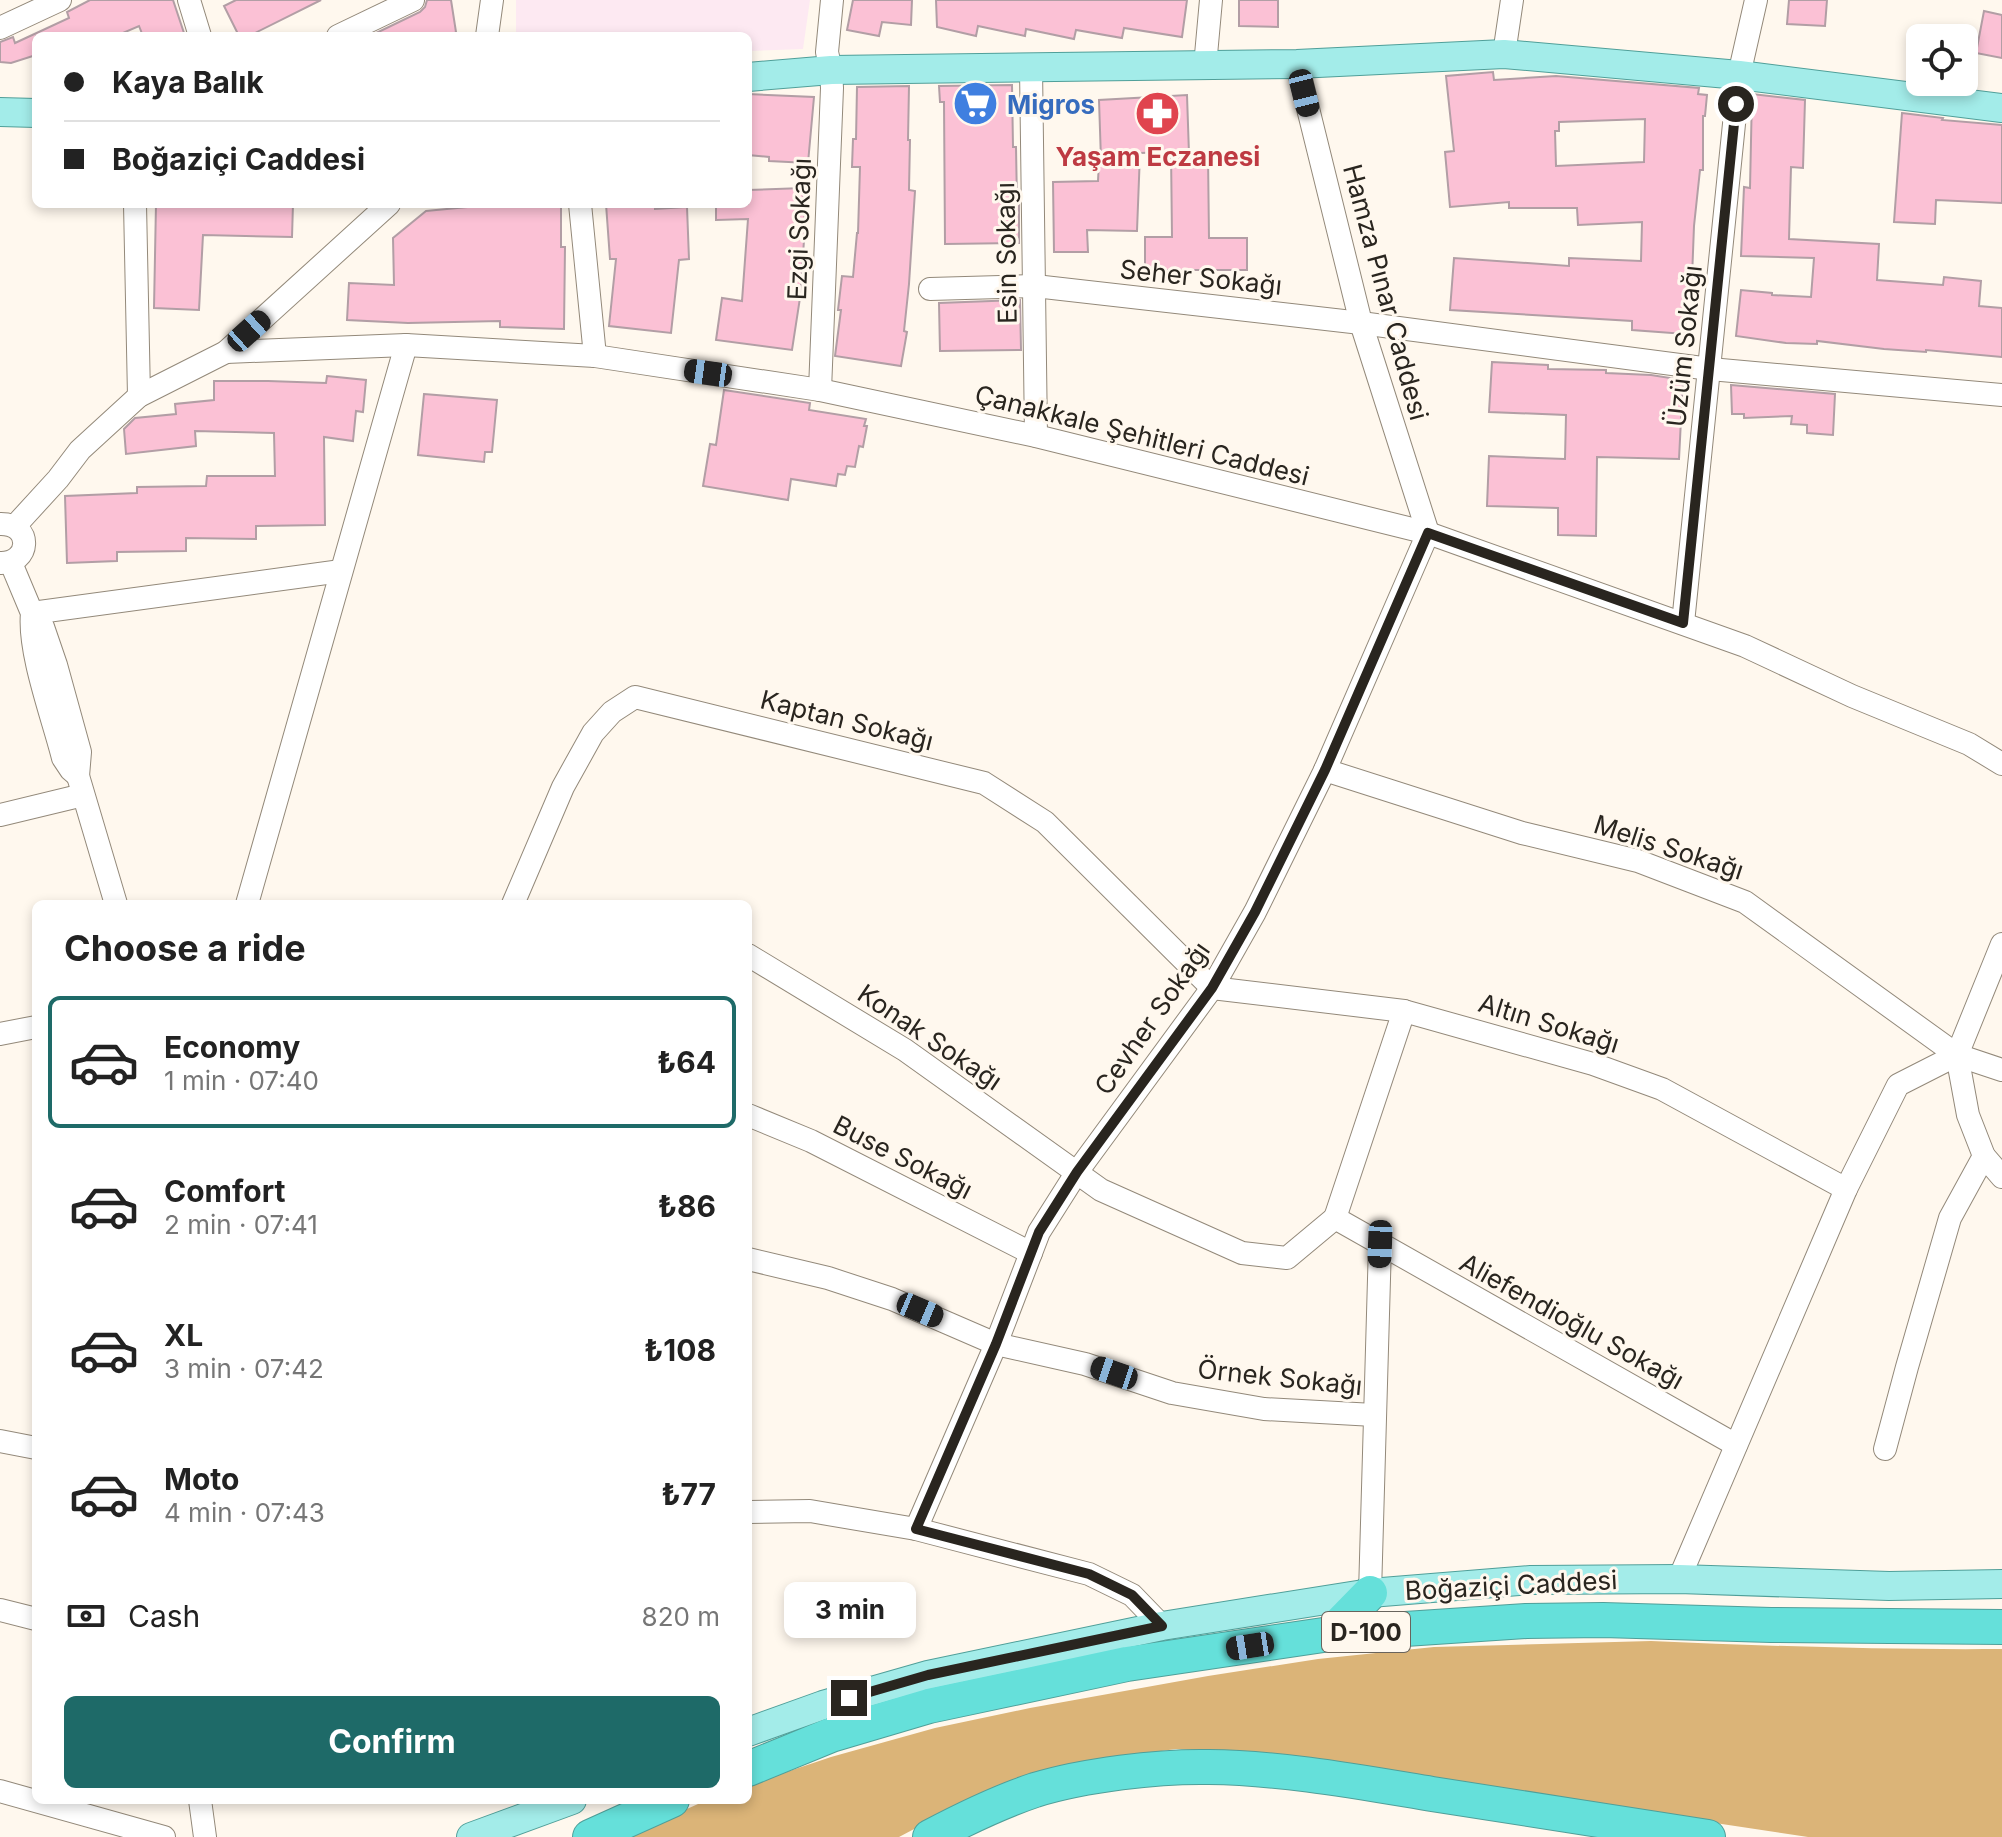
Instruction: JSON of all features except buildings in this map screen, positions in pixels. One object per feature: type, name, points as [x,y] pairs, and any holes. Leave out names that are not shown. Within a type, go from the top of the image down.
[{"type":"highway","points":[[1330,1634],[1370,1593]]},
{"type":"highway","name":"D-100","points":[[752,1767],[831,1735],[929,1706],[1127,1664],[1330,1634],[1526,1621],[1603,1620],[2002,1627]]},
{"type":"highway","points":[[930,1837],[991,1807],[1037,1789],[1101,1776],[1206,1767],[1260,1769],[1357,1782],[1708,1837]]},
{"type":"highway","points":[[590,1837],[663,1804]]},
{"type":"main road","points":[[752,77],[831,70],[1297,64],[1504,54],[1739,75],[2002,108]]},
{"type":"main road","points":[[0,112],[32,113]]},
{"type":"main road","name":"Boğaziçi Caddesi","points":[[752,1731],[823,1705],[928,1675],[1162,1626],[1370,1593],[1531,1580],[1679,1579],[1889,1586],[2002,1584]]},
{"type":"main road","points":[[471,1837],[538,1806]]},
{"type":"street","points":[[0,28],[60,0]]},
{"type":"street","points":[[189,0],[199,32]]},
{"type":"street","points":[[346,32],[413,0]]},
{"type":"street","points":[[488,32],[492,0]]},
{"type":"street","name":"Ezgi Sokağı","points":[[820,390],[832,88],[827,52],[832,0]]},
{"type":"street","points":[[1205,66],[1211,0]]},
{"type":"street","points":[[1504,54],[1512,0]]},
{"type":"street","name":"Üzüm Sokağı","points":[[1683,623],[1739,75],[1756,0]]},
{"type":"street","name":"Hamza Pınar Caddesi","points":[[1297,64],[1361,323],[1428,533]]},
{"type":"street","name":"Esin Sokağı","points":[[1031,68],[1036,436]]},
{"type":"street","points":[[135,208],[139,396]]},
{"type":"street","points":[[115,900],[80,786],[63,758],[39,668],[31,629],[32,613],[6,563],[22,553],[24,546],[20,531],[7,525],[58,479],[80,450],[139,396],[226,352],[385,208]]},
{"type":"street","points":[[580,208],[595,356]]},
{"type":"street","name":"Seher Sokağı","points":[[930,289],[1035,286],[1361,323],[1710,369],[2002,395]]},
{"type":"street","points":[[248,900],[406,345]]},
{"type":"street","name":"Çanakkale Şehitleri Caddesi","points":[[226,352],[406,345],[595,356],[820,390],[1036,436],[1428,533],[1745,646],[1852,696],[1969,744],[2002,764]]},
{"type":"street","name":"Cevher Sokağı","points":[[916,1529],[996,1344],[1039,1232],[1077,1172],[1212,988],[1255,912],[1325,770],[1428,533]]},
{"type":"street","points":[[32,613],[341,571]]},
{"type":"street","name":"Kaptan Sokağı","points":[[516,900],[563,787],[593,733],[612,712],[635,697],[984,783],[1045,822],[1212,988]]},
{"type":"street","points":[[1969,744],[2002,743]]},
{"type":"street","name":"Melis Sokağı","points":[[1325,770],[1522,833],[1638,861],[1745,902],[1957,1055],[2002,1070]]},
{"type":"street","points":[[0,815],[80,786]]},
{"type":"street","points":[[2002,944],[1957,1055],[1968,1115],[1984,1156],[2002,1177]]},
{"type":"street","name":"Konak Sokağı","points":[[752,957],[905,1050],[1077,1172]]},
{"type":"street","name":"Altın Sokağı","points":[[1212,988],[1404,1011],[1593,1064],[1662,1089],[1846,1189]]},
{"type":"street","points":[[1077,1172],[1101,1190],[1242,1253],[1287,1258],[1335,1218],[1404,1011]]},
{"type":"street","points":[[0,1034],[32,1028]]},
{"type":"street","points":[[1679,1579],[1846,1189],[1898,1085],[1957,1055]]},
{"type":"street","name":"Buse Sokağı","points":[[752,1117],[811,1141],[1031,1253]]},
{"type":"street","points":[[1885,1449],[1950,1218],[1984,1156]]},
{"type":"street","name":"Aliefendioğlu Sokağı","points":[[1335,1218],[1736,1445]]},
{"type":"street","points":[[1370,1593],[1380,1244]]},
{"type":"street","name":"Örnek Sokağı","points":[[752,1260],[828,1278],[892,1299],[996,1344],[1085,1364],[1172,1393],[1264,1409],[1374,1415]]},
{"type":"street","points":[[0,1441],[32,1447]]},
{"type":"street","points":[[752,1512],[810,1511],[916,1529],[1089,1574],[1132,1595],[1162,1626]]},
{"type":"street","points":[[0,1610],[32,1618]]},
{"type":"street","points":[[0,1791],[32,1800]]},
{"type":"street","points":[[46,1804],[164,1837]]},
{"type":"street","points":[[201,1804],[205,1837]]},
{"type":"shaded area","points":[[516,0],[810,0],[803,49],[752,51],[752,32],[516,32]]},
{"type":"shaded area","points":[[1651,1641],[2002,1649],[2002,1837],[1808,1837],[1291,1756],[1176,1749],[1081,1762],[988,1790],[899,1837],[624,1837],[698,1804],[752,1804],[752,1784],[831,1757],[935,1728],[1208,1676],[1318,1659],[1434,1647]]},
{"type":"place","name":"Migros","points":[[976,104]]},
{"type":"place","name":"Yaşam Eczanesi","points":[[1158,113]]},
{"type":"route","points":[[849,1698],[928,1675],[1162,1626],[1132,1595],[1089,1574],[916,1529],[996,1344],[1039,1232],[1077,1172],[1212,988],[1255,912],[1325,770],[1428,533],[1683,623],[1736,104]]}]
